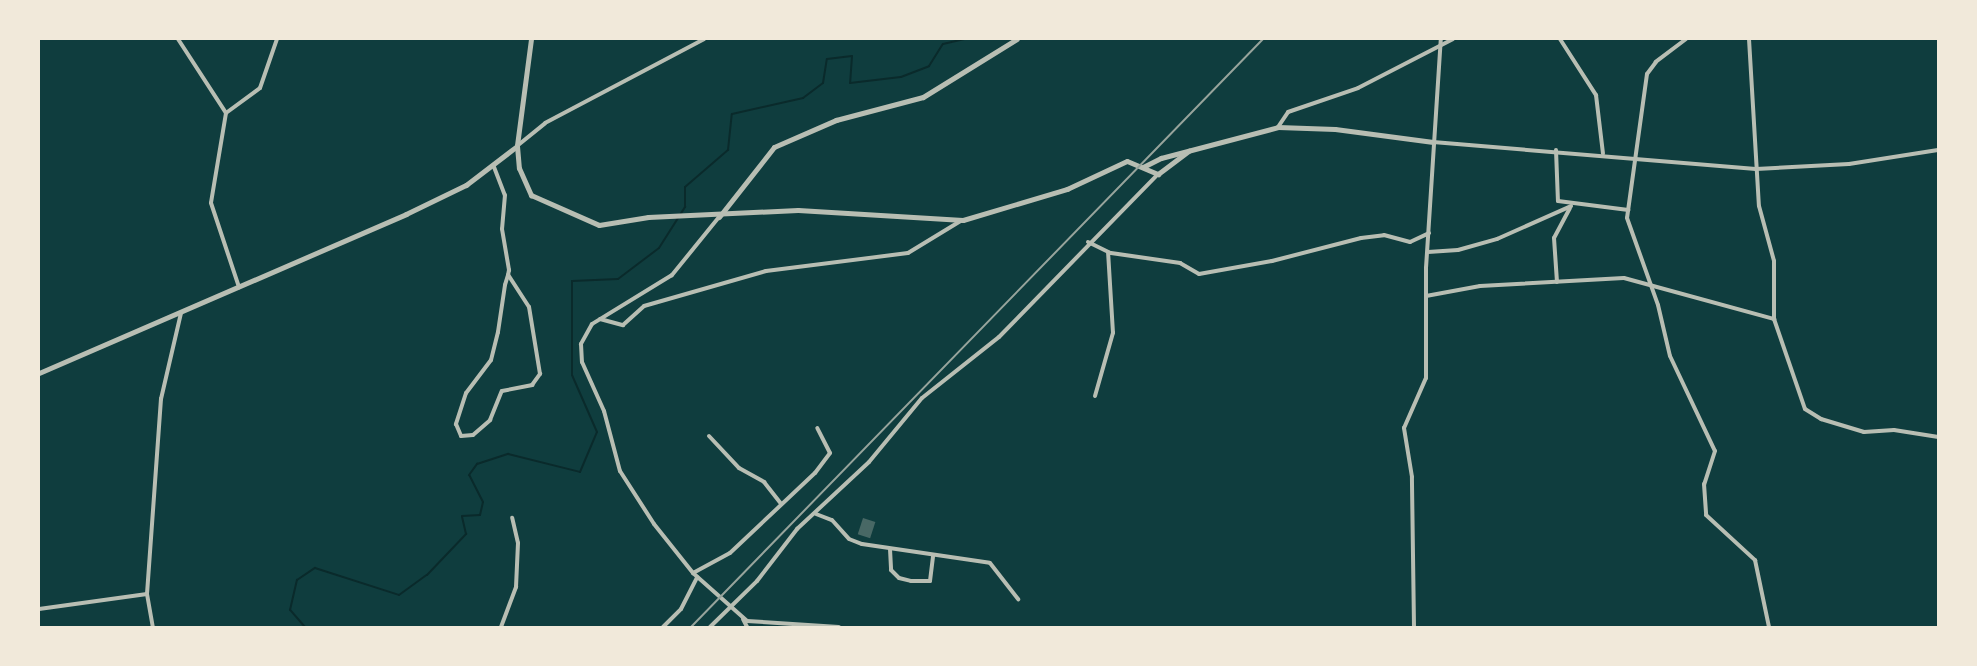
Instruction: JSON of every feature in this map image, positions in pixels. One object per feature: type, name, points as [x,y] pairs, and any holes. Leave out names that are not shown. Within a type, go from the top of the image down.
[{"type":"street","points":[[178,39],[226,113],[211,203],[239,287]]},
{"type":"street","points":[[226,113],[260,88],[277,39]]},
{"type":"street","points":[[531,39],[517,146],[519,168],[531,195],[585,221],[604,225],[676,216],[719,217],[798,210],[962,220]]},
{"type":"street","points":[[39,373],[406,214],[494,167],[545,123],[704,39]]},
{"type":"street","points":[[839,627],[744,619],[729,608],[693,573],[654,524],[612,455],[604,412],[580,353],[583,337],[600,319],[672,275],[774,147],[836,120],[923,97],[1017,39]]},
{"type":"street","points":[[1414,627],[1412,477],[1404,428],[1426,378],[1426,296],[1440,39]]},
{"type":"street","points":[[1278,127],[1291,111],[1358,88],[1453,39]]},
{"type":"street","points":[[1560,39],[1596,95],[1604,154]]},
{"type":"street","points":[[1686,39],[1656,62],[1647,74],[1638,157],[1628,210],[1628,225],[1650,283],[1676,371],[1715,451],[1704,484],[1706,515],[1755,560],[1769,627]]},
{"type":"street","points":[[1749,39],[1760,216],[1774,261],[1774,319],[1808,413],[1864,432],[1894,430],[1938,437]]},
{"type":"street","points":[[1144,167],[1188,151],[1278,127],[1335,129],[1433,142],[1604,154],[1756,169],[1849,164],[1938,150]]},
{"type":"street","points":[[1556,150],[1556,196],[1571,206]]},
{"type":"street","points":[[710,627],[816,514],[869,462],[922,398],[999,337],[1088,242],[1158,174],[1188,151]]},
{"type":"street","points":[[600,319],[623,325],[644,306],[766,271],[908,253],[962,220],[1067,189],[1124,162],[1144,167],[1158,174]]},
{"type":"street","points":[[494,167],[505,195],[502,229],[510,258],[492,360],[466,393],[456,424],[461,436],[473,435],[490,420],[502,391],[532,385],[540,374],[532,315],[508,274]]},
{"type":"street","points":[[1428,252],[1458,250],[1497,239],[1571,206],[1628,210]]},
{"type":"street","points":[[1557,282],[1554,238],[1571,206]]},
{"type":"street","points":[[1088,242],[1108,252],[1180,263],[1199,274],[1376,236],[1410,242],[1429,233]]},
{"type":"street","points":[[1095,396],[1113,333],[1108,252]]},
{"type":"street","points":[[1426,296],[1467,288],[1624,278],[1650,283],[1774,319]]},
{"type":"street","points":[[153,627],[147,594],[161,399],[181,313]]},
{"type":"street","points":[[693,573],[730,553],[830,455],[817,428]]},
{"type":"street","points":[[709,436],[738,468],[764,482],[781,504]]},
{"type":"street","points":[[816,514],[837,523],[855,542],[990,563],[1018,599]]},
{"type":"street","points":[[501,627],[515,593],[518,543],[512,518]]},
{"type":"street","points":[[890,548],[891,570],[899,578],[911,581],[930,581],[933,554]]},
{"type":"street","points":[[663,627],[681,609],[697,577]]},
{"type":"street","points":[[39,609],[147,594]]},
{"type":"street","points":[[744,619],[747,627]]},
{"type":"building","points":[[863,518],[875,522],[870,538],[858,534]]},
{"type":"waterway","points":[[305,627],[290,610],[297,580],[315,568],[399,595],[427,575],[466,534],[462,516],[480,515],[483,502],[469,475],[477,464],[508,454],[580,472],[597,432],[572,375],[572,281],[618,279],[659,248],[685,207],[685,187],[728,150],[732,114],[803,98],[823,83],[827,59],[852,56],[850,83],[901,77],[929,66],[943,44],[964,39]]},
{"type":"railway","points":[[691,627],[1263,39]]}]
